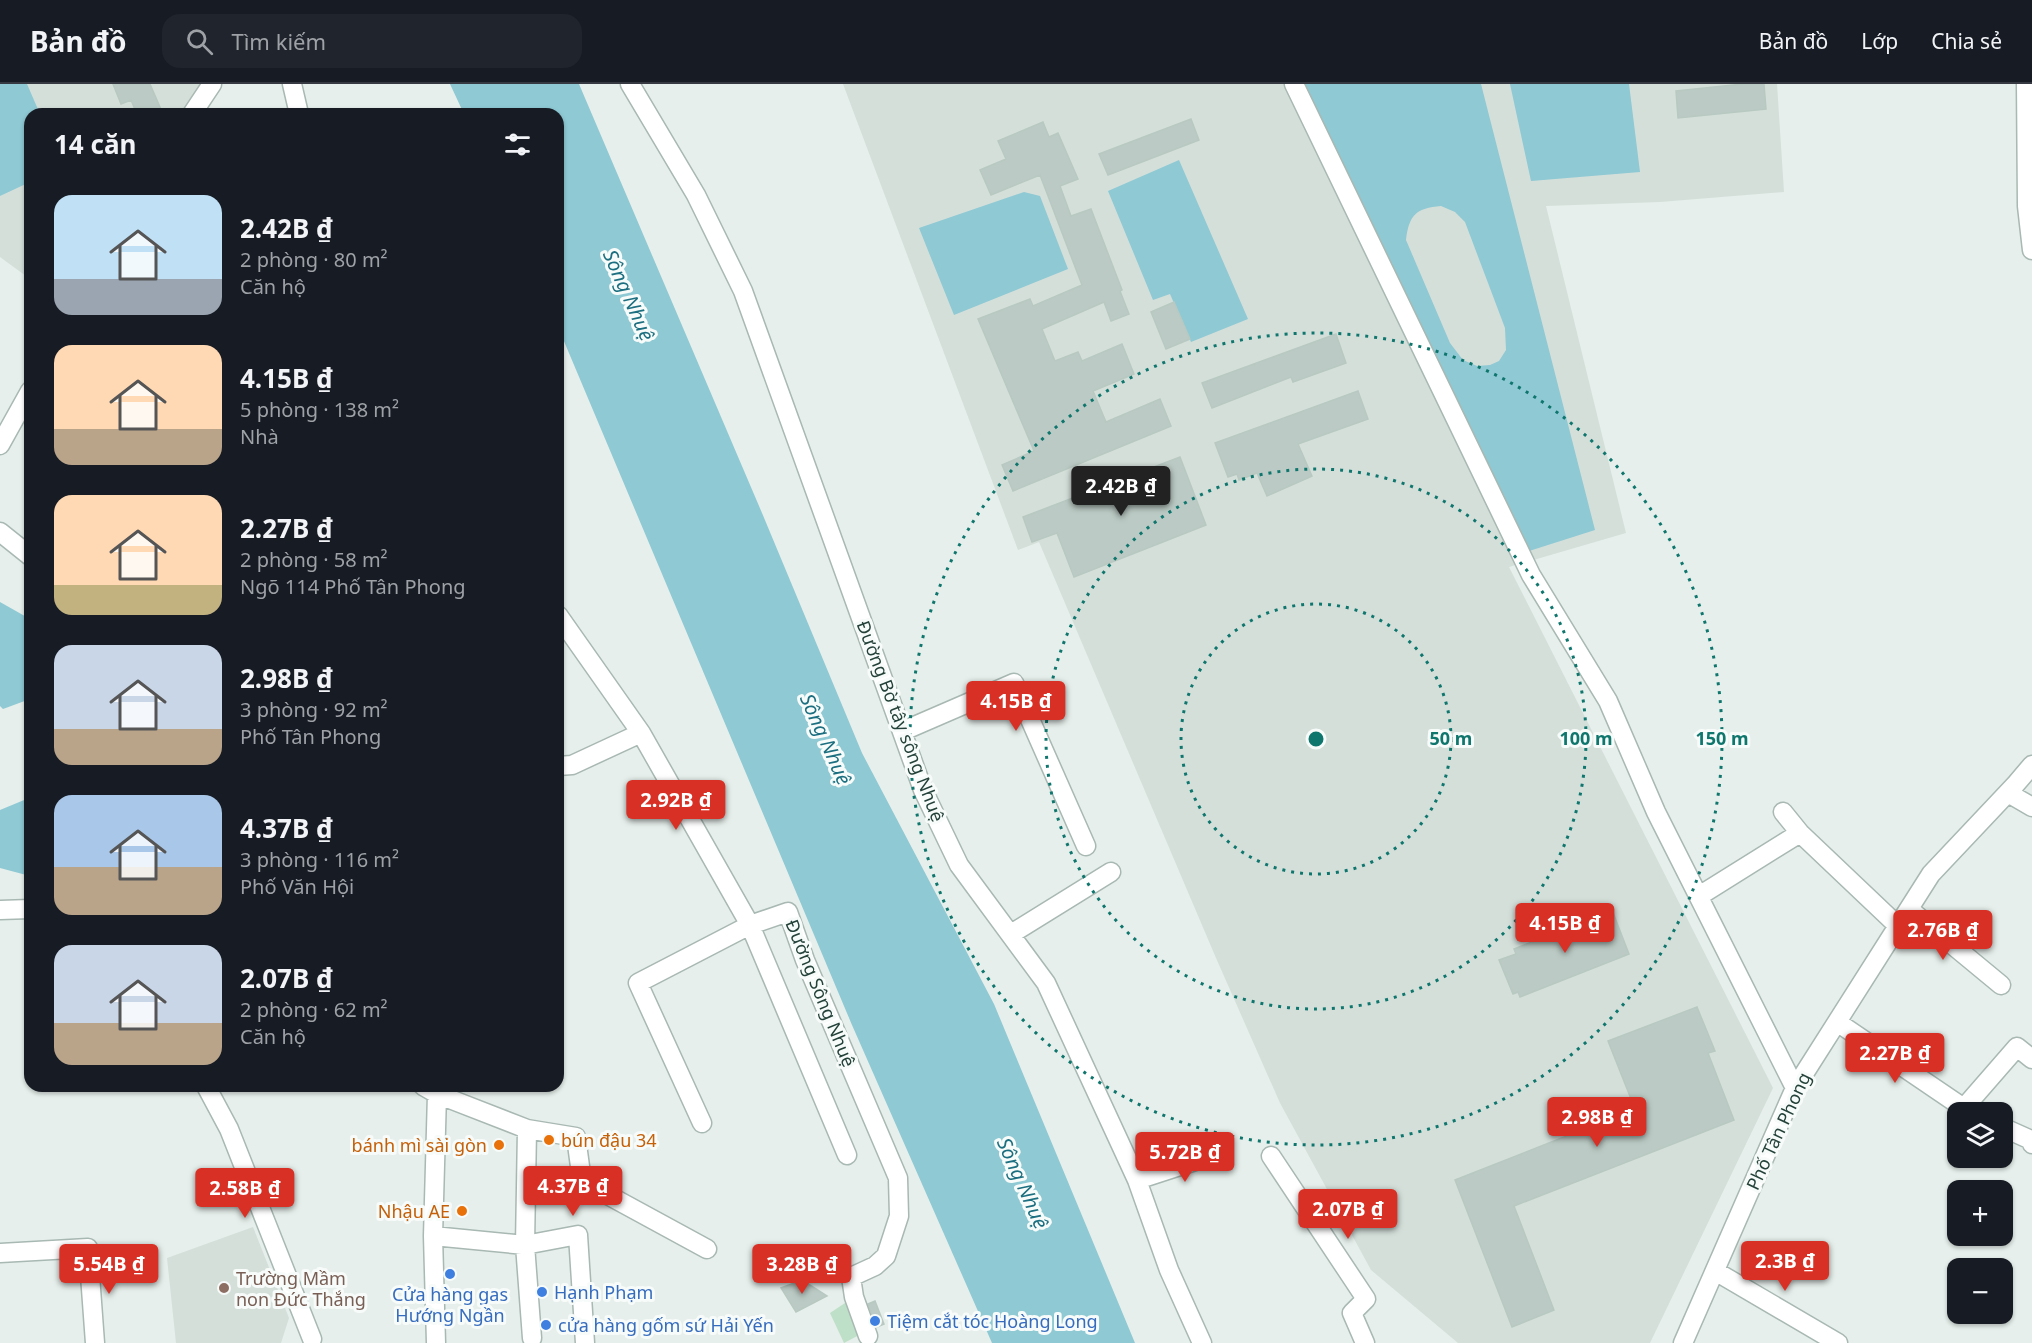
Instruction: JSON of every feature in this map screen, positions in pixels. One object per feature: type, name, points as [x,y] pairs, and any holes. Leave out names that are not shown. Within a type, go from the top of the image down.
[{"type":"street","points":[[196,108],[212,84]]},
{"type":"street","points":[[292,84],[298,108]]},
{"type":"street","name":"Đường Bờ tây sông Nhuệ","points":[[630,84],[696,195],[743,291],[923,790],[959,865],[1046,982],[1137,1180],[1169,1270],[1202,1343]]},
{"type":"street","points":[[1294,84],[1531,575],[1608,701],[1656,812],[1795,1088]]},
{"type":"street","points":[[2026,84],[2027,206],[2032,250]]},
{"type":"street","points":[[0,445],[24,402]]},
{"type":"street","points":[[0,532],[24,551]]},
{"type":"street","points":[[564,624],[635,726],[750,925],[847,1155]]},
{"type":"street","points":[[903,731],[1014,683],[1086,846]]},
{"type":"street","points":[[564,765],[572,765],[635,726]]},
{"type":"street","name":"Phố Tân Phong","points":[[1683,1343],[1795,1088],[1931,874],[2032,765]]},
{"type":"street","points":[[2008,793],[2032,807]]},
{"type":"street","points":[[1783,812],[1800,832],[1898,926]]},
{"type":"street","points":[[1699,896],[1800,832]]},
{"type":"street","points":[[1011,934],[1111,872]]},
{"type":"street","points":[[0,910],[24,909]]},
{"type":"street","points":[[1909,909],[2001,985]]},
{"type":"street","name":"Đường Sông Nhuệ","points":[[750,925],[788,912],[805,960],[898,1178],[899,1216],[886,1256],[875,1266],[851,1277],[854,1297],[868,1336]]},
{"type":"street","points":[[702,1123],[638,983],[750,925]]},
{"type":"street","points":[[1837,1022],[1954,1102]]},
{"type":"street","points":[[1974,1102],[2017,1047],[2032,1059]]},
{"type":"street","points":[[209,1092],[229,1129],[312,1339]]},
{"type":"street","points":[[430,1092],[436,1343]]},
{"type":"street","points":[[435,1092],[527,1129],[576,1137],[582,1182],[707,1249]]},
{"type":"street","points":[[527,1129],[525,1245],[532,1338]]},
{"type":"street","points":[[2013,1132],[2032,1141]]},
{"type":"street","points":[[1137,1180],[1223,1152]]},
{"type":"street","points":[[1271,1156],[1366,1299],[1352,1313],[1365,1343]]},
{"type":"street","points":[[433,1236],[525,1245],[578,1235],[585,1343]]},
{"type":"street","points":[[0,1253],[88,1248],[94,1343]]},
{"type":"street","points":[[1715,1272],[1838,1343]]},
{"type":"shaded area","points":[[0,84],[208,84],[192,108],[24,108],[24,275],[0,257]]},
{"type":"shaded area","points":[[843,84],[1777,84],[1784,192],[1660,202],[1546,206],[1626,533],[1509,567],[1773,1088],[1650,1343],[1458,1343],[1371,1270],[1280,1103],[1039,542],[1018,550]]},
{"type":"shaded area","name":"Trường Mầm non Đức Thắng","points":[[253,1227],[289,1318],[281,1343],[176,1343],[167,1258]]},
{"type":"green space","points":[[851,1299],[863,1333],[844,1343],[830,1313]]},
{"type":"water","points":[[0,84],[27,84],[37,108],[24,108],[24,185],[0,196]]},
{"type":"water","name":"Sông Nhuệ","points":[[450,84],[579,84],[862,753],[994,1004],[1135,1343],[992,1343],[852,1025],[564,341],[564,108],[461,108]]},
{"type":"water","points":[[1304,84],[1481,84],[1595,530],[1526,552]],"holes":[[[1441,206],[1455,212],[1465,222],[1505,328],[1506,350],[1499,361],[1490,365],[1477,366],[1463,360],[1450,343],[1406,240],[1409,224],[1415,214],[1420,211]]]},
{"type":"water","points":[[1510,84],[1629,84],[1640,172],[1531,181]]},
{"type":"water","points":[[1179,160],[1248,319],[1191,342],[1170,294],[1153,300],[1108,191]]},
{"type":"water","points":[[1024,192],[1040,196],[1068,269],[954,315],[919,228]]},
{"type":"water","points":[[0,602],[24,616],[24,701],[3,709],[0,706]]},
{"type":"water","points":[[24,800],[24,874],[0,868],[0,810]]},
{"type":"building","points":[[113,84],[150,84],[160,108],[134,108],[131,100],[121,104]]},
{"type":"building","points":[[1764,84],[1766,109],[1678,118],[1676,91]]},
{"type":"building","points":[[1191,119],[1199,140],[1108,175],[1099,154]]},
{"type":"building","points":[[1043,122],[1049,137],[1058,133],[1078,179],[1060,186],[1071,216],[1091,209],[1129,314],[1111,321],[1104,302],[1042,329],[1055,361],[1078,352],[1082,361],[1122,344],[1134,374],[1093,391],[1106,422],[1160,399],[1171,426],[1013,491],[1002,465],[1034,451],[978,319],[1030,299],[1033,306],[1082,285],[1040,175],[991,195],[980,170],[1006,159],[998,141]]},
{"type":"building","points":[[1174,302],[1190,339],[1166,349],[1151,312]]},
{"type":"building","points":[[1336,334],[1346,363],[1293,382],[1291,377],[1212,408],[1202,383]]},
{"type":"building","points":[[1358,391],[1368,419],[1298,444],[1312,476],[1267,496],[1257,473],[1239,480],[1237,474],[1228,477],[1215,443]]},
{"type":"building","points":[[1180,457],[1206,525],[1074,577],[1057,533],[1032,542],[1023,517]]},
{"type":"building","points":[[1612,910],[1629,954],[1520,997],[1518,992],[1513,994],[1499,960],[1516,954],[1514,949]]},
{"type":"building","points":[[1697,1007],[1715,1051],[1708,1053],[1734,1120],[1514,1206],[1554,1310],[1512,1327],[1455,1180],[1635,1109],[1608,1041]]},
{"type":"building","points":[[802,1280],[827,1296],[796,1312],[781,1288]]},
{"type":"building","points":[[875,1301],[884,1324],[877,1327],[868,1304]]},
{"type":"place","name":"bún đậu 34","points":[[549,1140]]},
{"type":"place","name":"bánh mì sài gòn","points":[[499,1145]]},
{"type":"place","name":"Nhậu AE","points":[[462,1211]]},
{"type":"place","name":"Cửa hàng gas Hướng Ngần","points":[[450,1274]]},
{"type":"place","name":"Trường Mầm non Đức Thắng","points":[[224,1288]]},
{"type":"place","name":"Hạnh Phạm","points":[[542,1292]]},
{"type":"place","name":"Tiệm cắt tóc Hoàng Long","points":[[875,1321]]},
{"type":"place","name":"cửa hàng gốm sứ Hải Yến","points":[[546,1325]]}]
